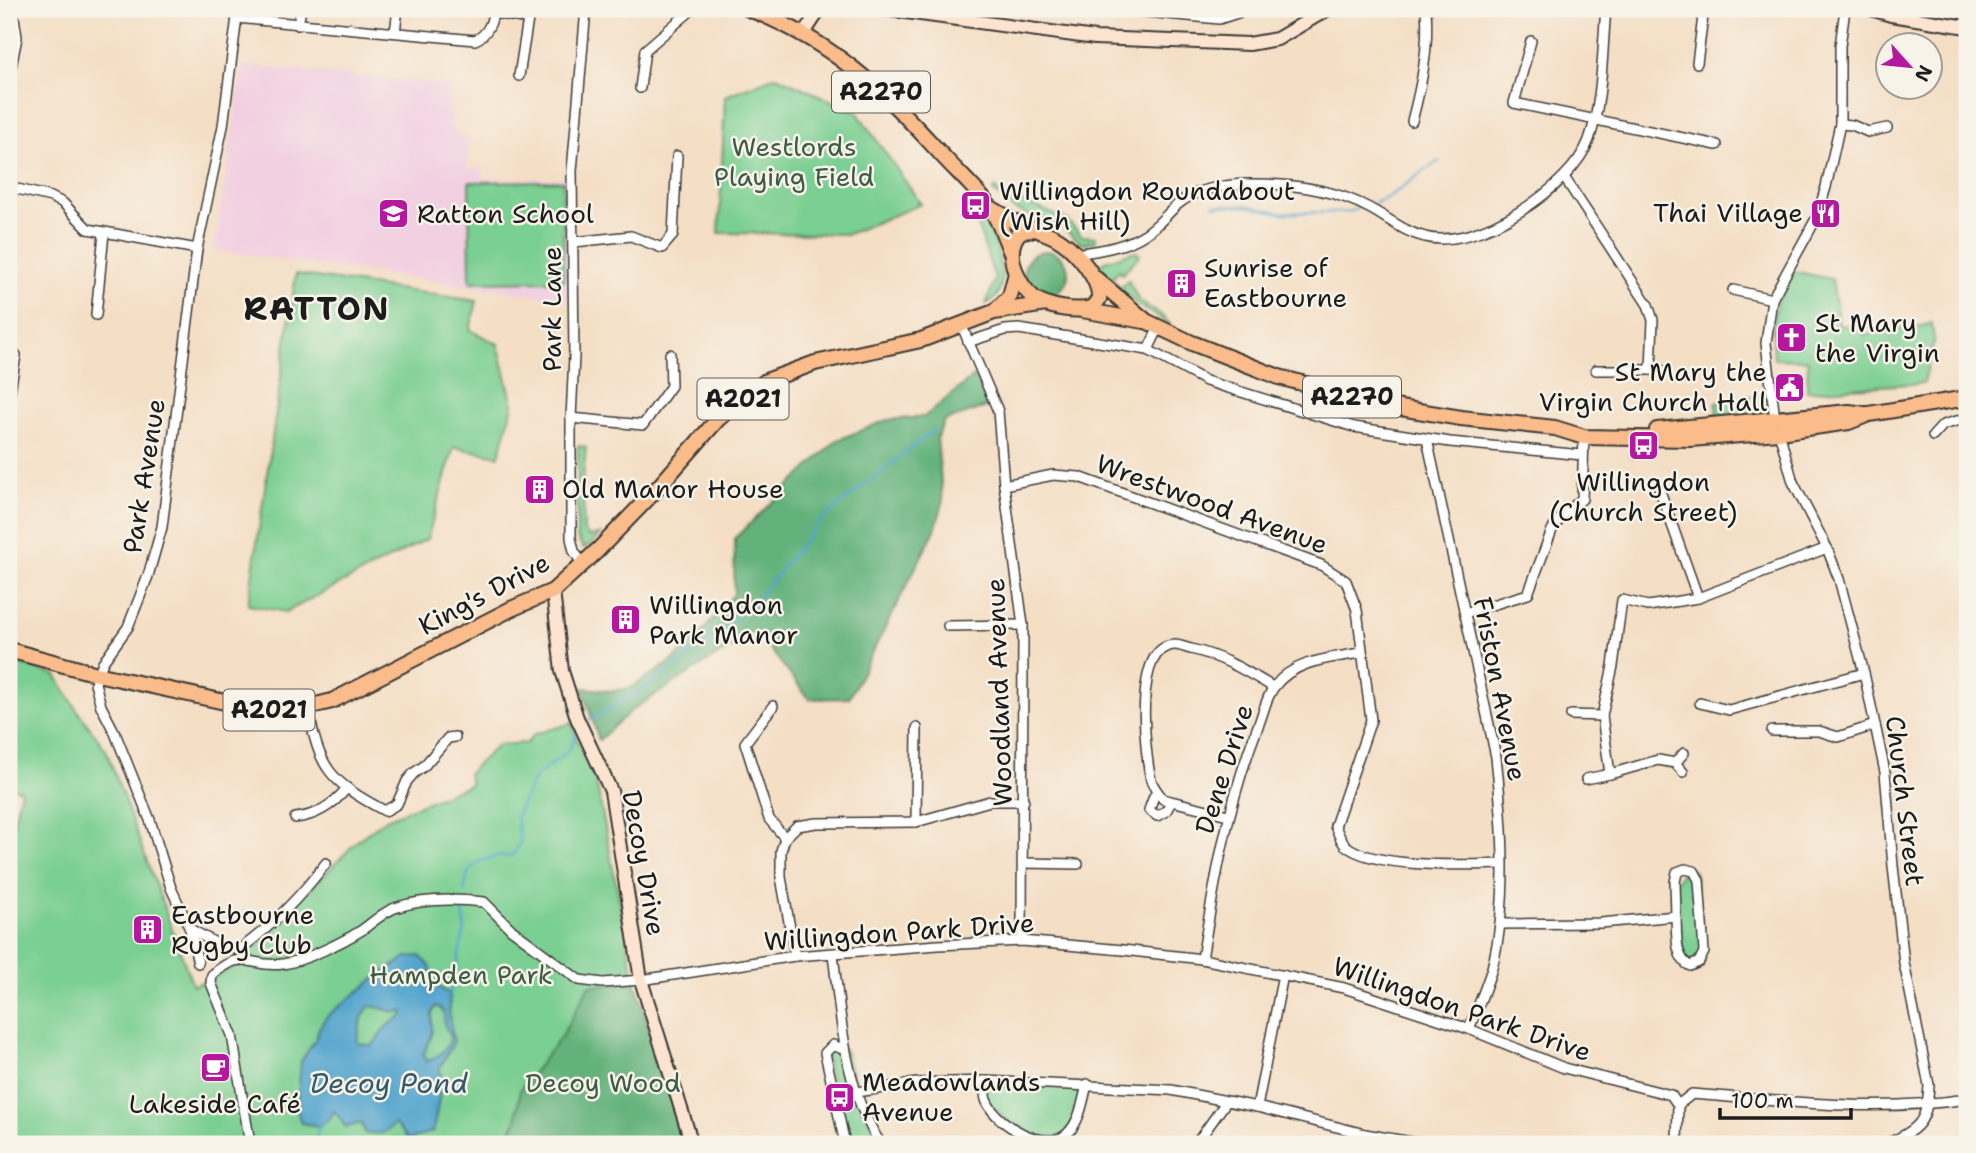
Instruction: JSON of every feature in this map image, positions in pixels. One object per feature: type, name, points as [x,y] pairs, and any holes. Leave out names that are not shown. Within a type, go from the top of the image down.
[{"type":"main road","name":"A2270","points":[[749,9],[804,33],[846,61],[878,90],[913,123],[989,207],[1002,229],[1011,253]]},
{"type":"main road","name":"A2270","points":[[989,207],[1028,230]]},
{"type":"main road","points":[[1046,304],[1028,292],[1016,271],[1011,253],[1016,236],[1028,230],[1036,229],[1060,240],[1091,274],[1099,286],[1099,299],[1092,308],[1082,310]]},
{"type":"main road","points":[[994,312],[1009,299],[1016,271]]},
{"type":"main road","name":"A2270","points":[[1091,274],[1146,321]]},
{"type":"main road","name":"King's Drive","points":[[9,650],[97,674],[266,711],[308,707],[332,701],[511,609],[553,591],[583,565],[655,491],[718,419],[766,381],[815,363],[921,340],[994,312],[1046,304],[1082,310]]},
{"type":"main road","name":"A2270","points":[[1082,310],[1146,321],[1279,377],[1364,400],[1461,418],[1555,428],[1584,437],[1690,439],[1777,426]]},
{"type":"main road","name":"A2270","points":[[1555,428],[1574,426],[1632,430],[1849,422],[1868,414],[1967,398]]},
{"type":"street","points":[[9,78],[17,37],[13,9]]},
{"type":"street","points":[[298,25],[301,9]]},
{"type":"street","points":[[395,32],[398,9]]},
{"type":"street","name":"Park Lane","points":[[583,565],[570,538],[574,356],[572,171],[586,9]]},
{"type":"street","points":[[640,88],[645,50],[690,9]]},
{"type":"street","points":[[804,33],[820,9]]},
{"type":"street","points":[[884,9],[1095,37],[1249,44],[1277,39],[1328,9]]},
{"type":"street","points":[[1115,9],[1219,19],[1250,9]]},
{"type":"street","points":[[1412,121],[1423,79],[1428,31],[1426,9]]},
{"type":"street","points":[[1074,254],[1130,242],[1145,234],[1177,205],[1193,195],[1219,187],[1259,184],[1326,189],[1426,238],[1447,239],[1481,232],[1509,219],[1564,177],[1588,143],[1596,119],[1606,9]]},
{"type":"street","points":[[1697,63],[1704,9]]},
{"type":"street","name":"Church Street","points":[[1845,9],[1840,46],[1840,124],[1817,217],[1772,299],[1766,343],[1777,426],[1793,482],[1827,548],[1839,579],[1864,673],[1885,772],[1905,962],[1929,1085],[1928,1105]]},
{"type":"street","points":[[1871,9],[1891,15],[1967,27]]},
{"type":"street","points":[[237,14],[298,25],[475,40],[482,37],[494,11],[528,19],[519,76]]},
{"type":"street","name":"Park Avenue","points":[[97,674],[128,628],[148,576],[162,527],[197,249],[223,126],[237,14]]},
{"type":"street","points":[[1531,41],[1514,103],[1717,145]]},
{"type":"street","points":[[1840,124],[1852,125],[1868,132],[1887,128]]},
{"type":"street","points":[[574,242],[631,236],[662,248],[673,235],[677,156]]},
{"type":"street","points":[[1564,177],[1648,305],[1653,320],[1651,370]]},
{"type":"street","points":[[9,187],[51,197],[63,203],[88,229],[197,249]]},
{"type":"street","points":[[96,314],[104,233]]},
{"type":"street","points":[[1091,274],[1102,249]]},
{"type":"street","points":[[1732,290],[1772,299]]},
{"type":"street","name":"Woodland Avenue","points":[[961,324],[998,411],[1004,485],[1023,625],[1022,942]]},
{"type":"street","points":[[1147,350],[1160,327]]},
{"type":"street","points":[[968,342],[1005,330],[1019,329],[1147,350],[1206,381],[1354,428],[1523,451],[1582,455]]},
{"type":"street","points":[[571,418],[643,425],[671,387],[670,354]]},
{"type":"street","points":[[9,397],[10,377],[16,355]]},
{"type":"street","points":[[1597,370],[1665,371]]},
{"type":"street","points":[[10,377],[22,379]]},
{"type":"street","points":[[1933,436],[1943,425],[1967,418]]},
{"type":"street","points":[[1465,612],[1528,594],[1552,530],[1563,515],[1582,499],[1584,437]]},
{"type":"street","name":"Friston Avenue","points":[[1427,439],[1496,757],[1501,807],[1500,923],[1491,968],[1469,1029]]},
{"type":"street","name":"Wrestwood Avenue","points":[[1004,485],[1053,475],[1079,477],[1321,565],[1346,581],[1357,610],[1371,720],[1335,825],[1342,843],[1356,852],[1413,864],[1501,864]]},
{"type":"street","points":[[1659,488],[1698,598]]},
{"type":"street","points":[[1610,774],[1602,716],[1613,666],[1622,600],[1648,606],[1698,598],[1827,548]]},
{"type":"street","name":"Decoy Drive","points":[[553,591],[562,671],[576,718],[611,791],[641,980],[692,1144]]},
{"type":"street","points":[[948,626],[1023,625]]},
{"type":"street","points":[[1228,816],[1171,802],[1158,794],[1152,783],[1144,702],[1148,671],[1157,651],[1174,645],[1235,664],[1273,687]]},
{"type":"street","name":"Dene Drive","points":[[1202,958],[1228,816],[1247,754],[1273,687],[1312,661],[1361,653]]},
{"type":"street","points":[[1700,704],[1728,710],[1864,673]]},
{"type":"street","points":[[97,674],[97,694],[145,808],[172,888],[190,929],[198,963]]},
{"type":"street","points":[[774,706],[745,743],[769,819],[785,838]]},
{"type":"street","points":[[308,707],[318,751],[335,780],[385,811],[397,804],[414,772],[424,766],[448,738],[455,737]]},
{"type":"street","points":[[1570,715],[1602,716]]},
{"type":"street","points":[[1772,731],[1819,731],[1838,737],[1875,725]]},
{"type":"street","points":[[916,821],[917,728]]},
{"type":"street","points":[[1675,763],[1684,752]]},
{"type":"street","points":[[1586,779],[1658,760],[1675,763],[1683,772]]},
{"type":"street","points":[[295,818],[310,817],[335,804],[347,788]]},
{"type":"street","points":[[1158,794],[1153,796],[1149,804],[1149,810],[1157,816],[1162,815],[1171,802]]},
{"type":"street","points":[[795,956],[781,877],[781,851],[785,838],[797,827],[816,823],[916,821],[990,801],[1024,800]]},
{"type":"street","points":[[190,929],[219,945],[239,950],[306,890],[326,863]]},
{"type":"street","points":[[1023,863],[1078,864]]},
{"type":"street","points":[[1685,869],[1694,872],[1699,880],[1704,952],[1699,962],[1690,966],[1682,962],[1679,956],[1676,916],[1675,882],[1677,872],[1685,869]]},
{"type":"street","name":"Willingdon Park Drive","points":[[250,1144],[232,1035],[211,983],[212,975],[229,961],[244,959],[284,964],[322,951],[350,937],[397,907],[450,898],[484,902],[512,930],[579,980],[603,983],[641,980],[795,956],[938,945],[1022,942],[1202,958],[1344,988],[1469,1029],[1564,1068],[1671,1095],[1678,1104]]},
{"type":"street","points":[[1500,923],[1601,923],[1676,916]]},
{"type":"street","points":[[833,954],[845,1050],[869,1126],[881,1144]]},
{"type":"street","points":[[1257,1107],[1283,975]]},
{"type":"street","points":[[845,1050],[833,1045],[825,1053],[845,1144]]},
{"type":"street","points":[[857,1092],[917,1083],[985,1081],[1171,1090],[1257,1107],[1365,1134],[1423,1144]]},
{"type":"street","points":[[985,1081],[986,1102],[1004,1122],[1029,1139],[1047,1143],[1067,1136],[1079,1116],[1087,1084]]},
{"type":"street","points":[[1677,1144],[1678,1104],[1692,1094],[1871,1107],[1928,1105],[1967,1099]]},
{"type":"street","points":[[1196,1144],[1226,1102]]},
{"type":"street","points":[[1887,1144],[1921,1124],[1928,1105]]},
{"type":"street","points":[[1362,1144],[1365,1134]]},
{"type":"shaded area","name":"Ratton School","points":[[243,65],[450,85],[448,109],[455,134],[468,136],[468,169],[483,168],[484,179],[568,178],[570,300],[214,250]]},
{"type":"green space","name":"Westlords Playing Field","points":[[776,76],[857,112],[921,204],[848,234],[719,233],[725,96]]},
{"type":"green space","points":[[563,181],[564,281],[470,282],[469,182]]},
{"type":"green space","points":[[995,188],[1001,193],[1066,219],[1082,236],[1095,237],[1096,242],[1081,243],[1062,227],[1015,210],[993,191]]},
{"type":"green space","points":[[972,202],[987,224],[1001,271],[1001,286],[996,297],[986,304],[995,279],[975,217],[966,207]]},
{"type":"green space","points":[[1046,251],[1062,257],[1068,273],[1062,289],[1046,295],[1030,289],[1024,273],[1030,257]]},
{"type":"green space","points":[[1135,251],[1140,255],[1122,274],[1119,270],[1112,278],[1119,286],[1128,280],[1139,301],[1160,314],[1171,325],[1137,305],[1099,266],[1105,261]]},
{"type":"green space","points":[[1793,271],[1832,279],[1839,325],[1864,328],[1864,335],[1932,323],[1934,339],[1924,383],[1807,391],[1808,360],[1774,359],[1774,313]]},
{"type":"green space","points":[[296,274],[477,301],[470,330],[498,344],[513,405],[499,456],[454,447],[427,539],[286,612],[248,605]]},
{"type":"green space","points":[[974,376],[990,406],[944,421],[937,438],[943,503],[935,530],[849,698],[809,699],[756,631],[632,710],[599,740],[582,688],[613,691],[630,688],[671,662],[699,636],[734,594],[735,538],[837,440],[887,420],[924,417]]},
{"type":"green space","points":[[1761,395],[1765,397],[1767,409],[1764,413],[1713,417],[1717,414],[1716,402]]},
{"type":"green space","points":[[578,446],[586,447],[583,478],[584,531],[589,537],[601,534],[589,546],[583,548],[577,537]]},
{"type":"green space","name":"Hampden Park","points":[[9,661],[56,675],[106,750],[193,986],[235,967],[358,840],[386,819],[471,784],[468,773],[498,745],[527,743],[534,734],[573,723],[578,742],[595,776],[635,981],[685,1144],[9,1144],[9,843],[21,790],[9,786]]},
{"type":"green space","points":[[1685,869],[1694,871],[1704,952],[1699,962],[1682,962],[1675,882]]},
{"type":"green space","name":"Decoy Wood","points":[[635,981],[685,1144],[505,1144],[516,1120],[520,1090],[563,1034],[589,986]]},
{"type":"green space","points":[[833,1045],[845,1050],[857,1092],[881,1144],[845,1144],[825,1053]]},
{"type":"green space","points":[[985,1081],[1087,1084],[1067,1136],[1029,1139],[986,1102]]},
{"type":"water","name":"Decoy Pond","points":[[420,956],[430,966],[435,985],[450,994],[449,1014],[454,1042],[440,1067],[441,1088],[433,1131],[409,1140],[395,1124],[383,1133],[366,1134],[361,1123],[346,1127],[334,1111],[329,1120],[319,1126],[301,1123],[297,1110],[301,1061],[315,1040],[319,1028],[327,1016],[407,957]],"holes":[[[436,1006],[443,1012],[445,1026],[450,1035],[449,1041],[442,1052],[426,1061],[423,1055],[432,1035],[432,1013]],[[368,1007],[395,1012],[403,1011],[404,1014],[386,1027],[372,1046],[357,1041],[362,1018]]]},
{"type":"waterway","points":[[1375,203],[1440,161]]},
{"type":"waterway","points":[[1214,205],[1248,206],[1282,213],[1348,212],[1357,209]]},
{"type":"waterway","points":[[587,722],[644,688],[698,650],[756,600],[822,519],[934,430]]},
{"type":"waterway","points":[[464,892],[468,873],[478,862],[497,856],[511,856],[515,852],[520,843],[516,816],[535,777],[568,751],[577,733]]},
{"type":"waterway","points":[[450,994],[465,929],[463,908]]},
{"type":"waterway","points":[[315,1144],[319,1126]]},
{"type":"place","name":"Willingdon Roundabout (Wish Hill)","points":[[976,206]]},
{"type":"place","name":"Thai Village","points":[[1826,213]]},
{"type":"place","name":"Ratton School","points":[[394,214]]},
{"type":"place","name":"Sunrise of Eastbourne","points":[[1181,283]]},
{"type":"place","name":"St Mary the Virgin","points":[[1792,338]]},
{"type":"place","name":"St Mary the Virgin Church Hall","points":[[1790,387]]},
{"type":"place","name":"Willingdon (Church Street)","points":[[1643,446]]},
{"type":"place","name":"Old Manor House","points":[[539,489]]},
{"type":"place","name":"Willingdon Park Manor","points":[[626,620]]},
{"type":"place","name":"Eastbourne Rugby Club","points":[[148,930]]},
{"type":"place","name":"Lakeside Café","points":[[215,1068]]},
{"type":"place","name":"Meadowlands Avenue","points":[[839,1097]]},
{"type":"district","name":"RATTON","points":[[317,308]]}]
